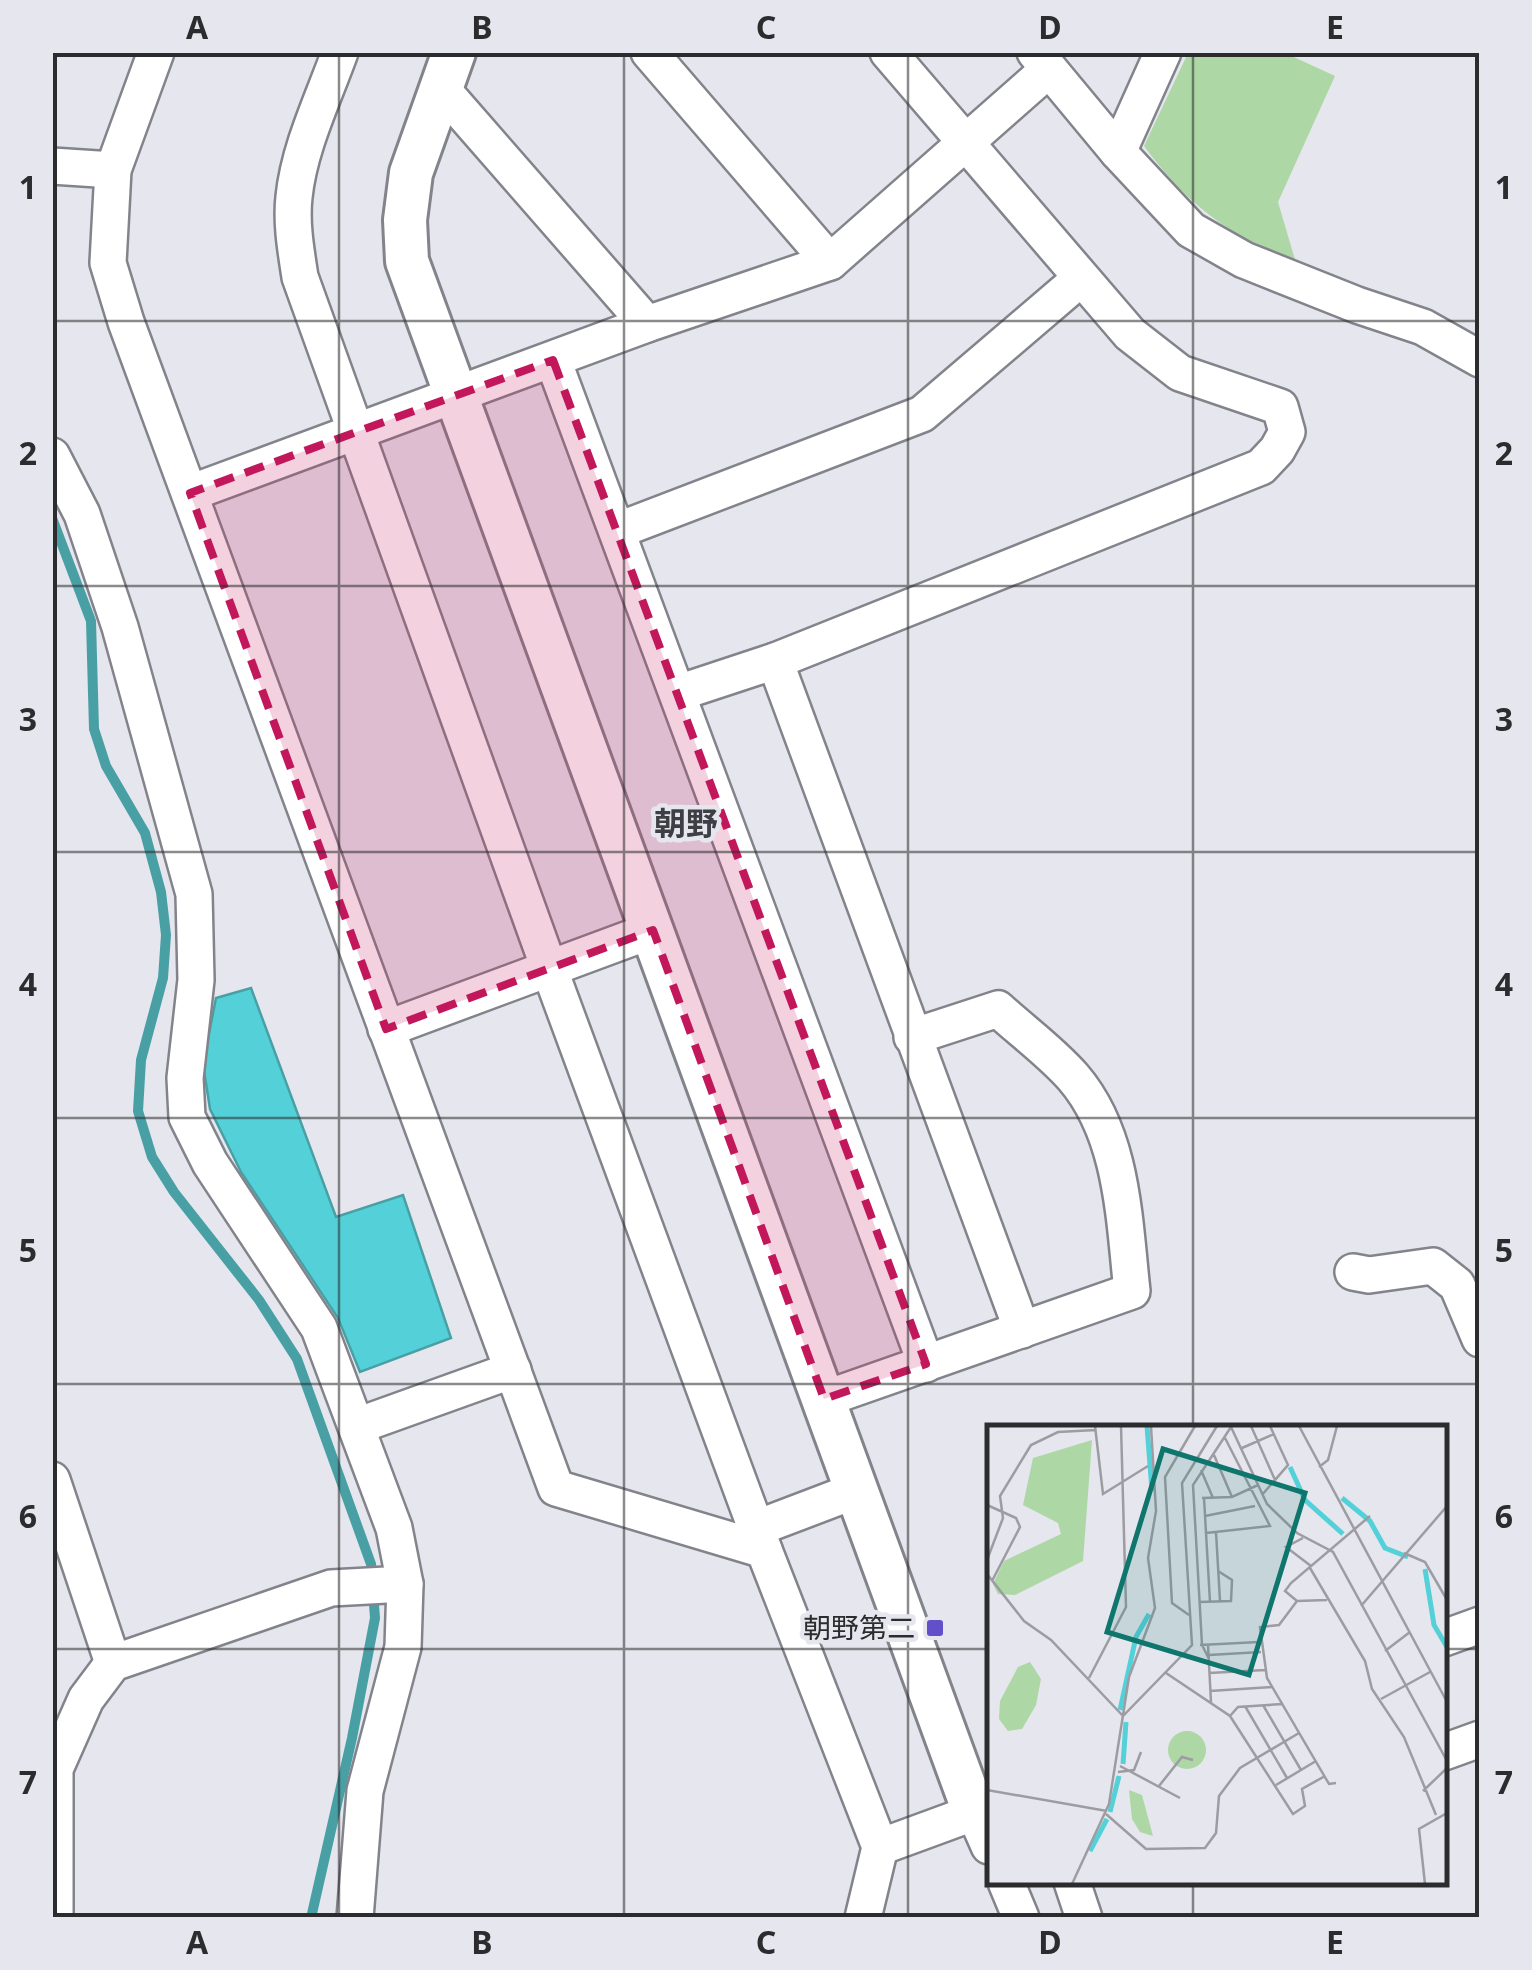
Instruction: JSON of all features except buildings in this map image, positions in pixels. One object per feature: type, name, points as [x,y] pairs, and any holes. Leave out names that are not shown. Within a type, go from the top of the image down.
[{"type":"street","points":[[156,52],[113,170],[108,263],[126,322],[556,1488],[761,1539],[857,1490]]},
{"type":"street","points":[[340,52],[306,146],[294,196],[294,239],[300,277],[549,968],[761,1539],[880,1846],[863,1918]]},
{"type":"street","points":[[649,52],[830,262]]},
{"type":"street","points":[[678,692],[774,661],[1261,467],[1287,432],[1280,407],[1180,373],[1130,334],[888,52]]},
{"type":"street","points":[[1118,152],[1163,52]]},
{"type":"street","points":[[190,493],[647,324],[830,262],[965,142],[1042,60],[1118,152],[1192,230],[1244,260],[1357,305],[1423,326],[1480,359]]},
{"type":"street","points":[[447,70],[647,324]]},
{"type":"street","points":[[447,70],[411,173],[407,262],[857,1490],[984,1822],[880,1846]]},
{"type":"street","points":[[52,166],[113,170]]},
{"type":"street","points":[[619,530],[922,414],[1080,279]]},
{"type":"street","points":[[554,360],[926,1364]]},
{"type":"street","points":[[52,456],[82,514],[120,627],[194,894],[196,980],[185,1078],[187,1117],[210,1163],[319,1328],[394,1528],[404,1584],[403,1647],[365,1791],[355,1918]]},
{"type":"street","points":[[774,661],[1022,1330]]},
{"type":"street","points":[[386,1029],[654,930]]},
{"type":"street","points":[[824,1400],[1132,1291],[1120,1180],[1098,1118],[1074,1078],[998,1009],[912,1037]]},
{"type":"street","points":[[1353,1272],[1369,1275],[1433,1266],[1457,1284],[1480,1339]]},
{"type":"street","points":[[356,1426],[513,1370]]},
{"type":"street","points":[[52,1480],[113,1663]]},
{"type":"street","points":[[55,1918],[54,1769],[86,1699],[113,1663],[331,1588],[404,1584]]},
{"type":"street","points":[[1447,1637],[1480,1625]]},
{"type":"street","points":[[1447,1751],[1480,1739]]},
{"type":"street","points":[[1007,1885],[1021,1918]]},
{"type":"highlighted area","points":[[553,360],[926,1364],[824,1399],[653,930],[386,1029],[190,493]]},
{"type":"green space","points":[[1188,53],[1285,53],[1335,76],[1278,202],[1296,263],[1211,216],[1177,186],[1144,146]]},
{"type":"water","points":[[251,988],[336,1217],[403,1195],[451,1338],[360,1372],[338,1318],[241,1172],[210,1109],[203,1064],[216,998]]},
{"type":"waterway","points":[[52,518],[91,621],[94,729],[106,766],[145,833],[161,892],[166,935],[163,978],[141,1060],[138,1111],[152,1157],[174,1192],[259,1300],[297,1359],[371,1564],[375,1618],[311,1918]]},
{"type":"place","name":"朝野第二","points":[[935,1628]]},
{"type":"district","name":"朝野","points":[[686,824]]}]
